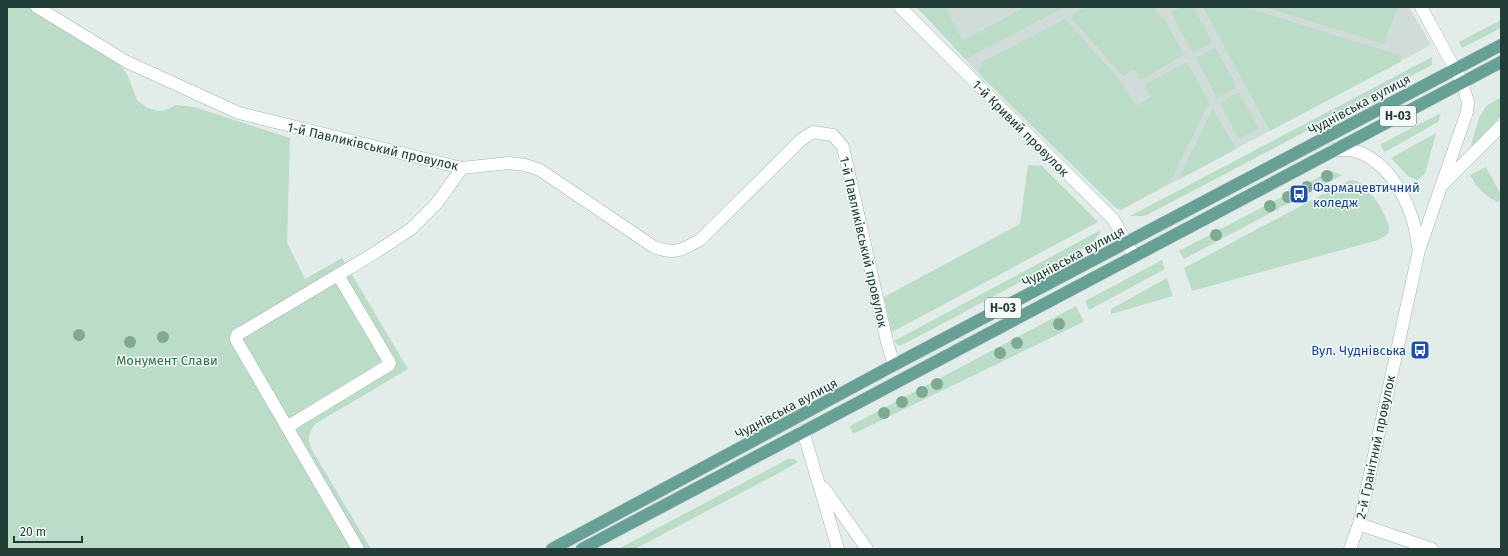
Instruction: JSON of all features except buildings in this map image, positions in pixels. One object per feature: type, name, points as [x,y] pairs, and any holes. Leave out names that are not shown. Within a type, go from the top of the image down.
[{"type":"main road","name":"Чуднівська вулиця","points":[[552,549],[894,365],[1128,243],[1501,45]]},
{"type":"main road","name":"Н-03","points":[[582,549],[1501,62]]},
{"type":"street","name":"1-й Павликівський провулок","points":[[37,7],[127,62],[239,113],[462,168],[509,163],[526,165],[540,170],[654,247],[666,252],[682,250],[700,240],[801,140],[813,132],[833,135],[843,147],[887,342],[894,365]]},
{"type":"street","name":"1-й Кривий провулок","points":[[900,7],[1113,219],[1134,256]]},
{"type":"street","points":[[1418,250],[1467,112],[1468,102],[1462,82],[1421,7]]},
{"type":"street","points":[[1441,186],[1501,126]]},
{"type":"street","points":[[1333,150],[1360,152],[1375,162],[1389,176],[1408,204],[1417,235],[1418,250]]},
{"type":"street","points":[[358,549],[238,343],[236,339],[237,335],[338,275],[411,229],[438,203],[462,168]]},
{"type":"street","name":"2-й Гранітний провулок","points":[[1350,549],[1358,524],[1418,250]]},
{"type":"street","points":[[287,427],[390,363],[338,275]]},
{"type":"street","points":[[803,431],[819,480],[838,549]]},
{"type":"street","points":[[819,480],[867,549]]},
{"type":"street","points":[[1358,524],[1432,549]]},
{"type":"shaded area","points":[[916,7],[1409,7],[1431,45],[1121,210],[1116,208],[980,75]]},
{"type":"green space","name":"Монумент Слави","points":[[7,7],[31,7],[112,57],[128,76],[137,100],[146,107],[157,111],[166,110],[176,105],[194,107],[290,138],[287,243],[305,279],[342,258],[408,369],[315,424],[309,437],[309,443],[312,450],[371,549],[7,549]]},
{"type":"green space","points":[[916,7],[945,7],[963,41],[1025,7],[1065,7],[968,59],[964,58],[929,19]]},
{"type":"green space","points":[[1087,7],[1154,7],[1160,18],[1164,18],[1184,55],[1141,80],[1134,69],[1123,76],[1072,19],[1073,14]]},
{"type":"green space","points":[[1181,7],[1193,7],[1212,42],[1193,53],[1171,12]]},
{"type":"green space","points":[[1203,7],[1244,7],[1402,56],[1400,62],[1270,131]]},
{"type":"green space","points":[[1265,7],[1398,7],[1384,44]]},
{"type":"green space","points":[[1065,19],[1119,79],[1136,106],[1151,97],[1144,85],[1187,62],[1209,102],[1170,183],[1121,210],[1116,208],[980,75],[979,72],[982,64],[988,59]]},
{"type":"green space","points":[[1501,20],[1501,28],[1462,48],[1459,42]]},
{"type":"green space","points":[[1215,47],[1237,87],[1217,98],[1196,58]]},
{"type":"green space","points":[[1432,57],[1432,65],[1145,216],[1130,216]]},
{"type":"green space","points":[[1239,92],[1259,129],[1239,139],[1220,103]]},
{"type":"green space","points":[[1499,98],[1501,102],[1501,116],[1473,145],[1471,145],[1479,118],[1486,106]]},
{"type":"green space","points":[[1213,109],[1236,149],[1178,180]]},
{"type":"green space","points":[[1441,113],[1438,122],[1385,152],[1381,146],[1381,144]]},
{"type":"green space","points":[[1436,133],[1425,174],[1417,180],[1408,176],[1391,158]]},
{"type":"green space","points":[[1028,165],[1042,166],[1098,222],[892,332],[884,297],[1020,224]]},
{"type":"green space","points":[[1486,167],[1501,195],[1501,200],[1497,202],[1481,191],[1470,175]]},
{"type":"green space","points":[[1331,171],[1342,175],[1184,259],[1179,251]]},
{"type":"green space","points":[[1350,180],[1359,182],[1363,185],[1374,197],[1384,213],[1389,228],[1388,233],[1385,236],[1378,240],[1192,291],[1184,268]]},
{"type":"green space","points":[[1099,231],[1099,234],[1095,240],[1082,249],[906,343],[899,346],[894,341]]},
{"type":"green space","points":[[1162,260],[1165,269],[1089,310],[1085,301]]},
{"type":"green space","points":[[1167,278],[1173,296],[1111,314],[1111,309]]},
{"type":"green space","points":[[1076,306],[1083,322],[853,434],[850,426]]},
{"type":"green space","points":[[788,459],[794,459],[798,462],[635,549],[618,549]]},
{"type":"place","name":"Фармацевтичний коледж","points":[[1299,194]]},
{"type":"place","name":"Вул. Чуднівська","points":[[1420,350]]}]
